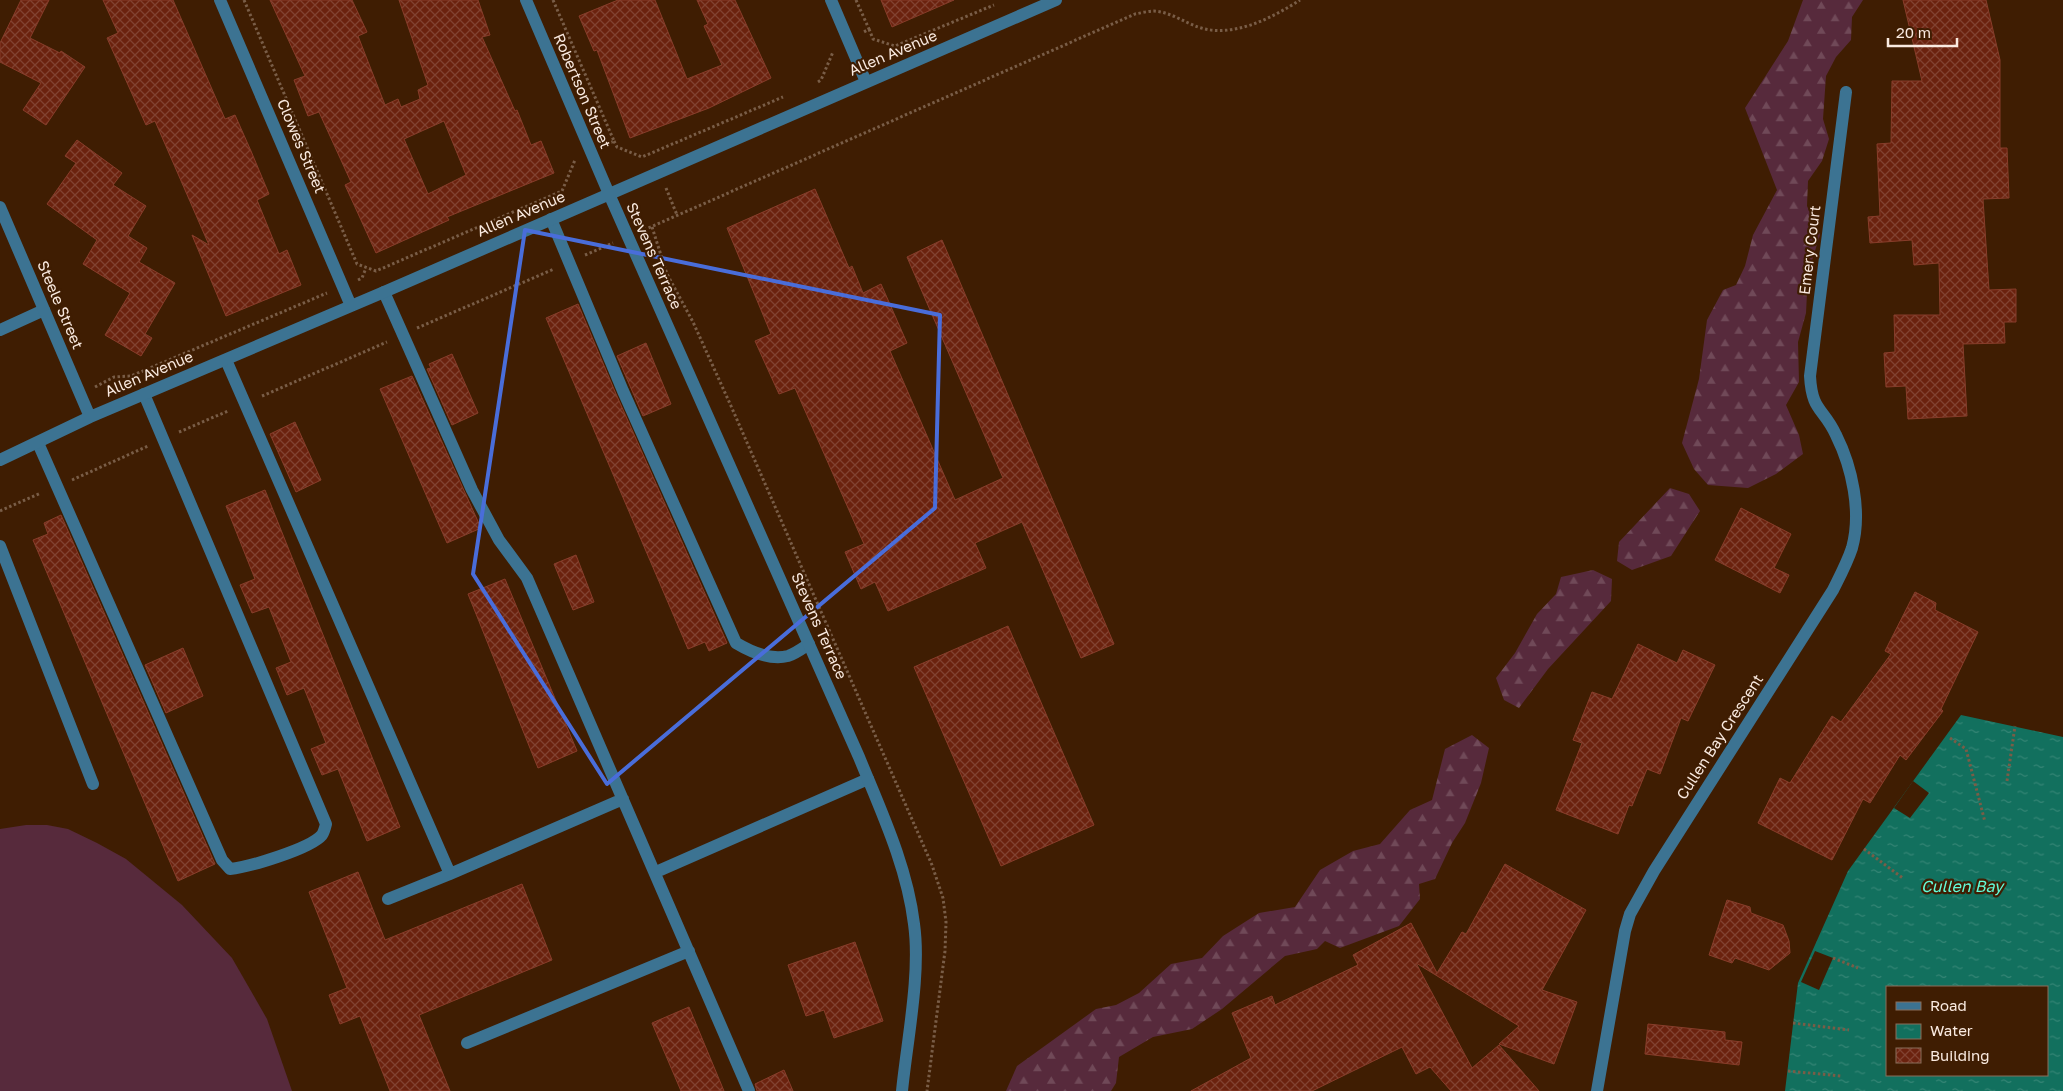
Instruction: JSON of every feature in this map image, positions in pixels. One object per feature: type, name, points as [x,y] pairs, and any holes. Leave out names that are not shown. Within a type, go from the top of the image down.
[{"type":"street","name":"Clowes Street","points":[[220,0],[351,306]]},
{"type":"street","name":"Robertson Street","points":[[526,0],[609,194]]},
{"type":"street","points":[[831,0],[866,82]]},
{"type":"street","name":"Allen Avenue","points":[[0,460],[90,417],[384,292],[1056,0]]},
{"type":"street","name":"Emery Court","points":[[1818,410],[1813,401],[1810,376],[1846,92]]},
{"type":"street","name":"Stevens Terrace","points":[[609,194],[868,779],[901,868],[915,924],[913,988],[902,1091]]},
{"type":"street","name":"Steele Street","points":[[0,207],[90,417]]},
{"type":"street","points":[[551,219],[623,391],[736,643],[756,653],[778,656],[789,656],[809,644]]},
{"type":"street","points":[[384,292],[472,490],[499,540],[527,578],[656,872],[749,1091]]},
{"type":"street","points":[[0,330],[44,310]]},
{"type":"street","points":[[226,360],[450,874]]},
{"type":"street","points":[[38,443],[222,860],[230,869],[248,867],[312,842],[322,834],[326,824],[144,394]]},
{"type":"street","name":"Cullen Bay Crescent","points":[[1598,1091],[1625,932],[1630,914],[1654,871],[1833,590],[1847,562],[1852,546],[1855,506],[1848,470],[1836,433],[1818,410]]},
{"type":"street","points":[[0,546],[93,784]]},
{"type":"street","points":[[656,872],[868,779]]},
{"type":"street","points":[[388,899],[623,799]]},
{"type":"street","points":[[467,1043],[689,951]]},
{"type":"path","points":[[244,0],[357,264],[376,272],[562,191],[576,159],[614,141]]},
{"type":"path","points":[[554,0],[617,148],[642,157],[786,96]]},
{"type":"path","points":[[856,0],[873,39],[895,46],[998,4]]},
{"type":"path","points":[[0,511],[1135,14],[1154,11],[1171,15],[1199,28],[1216,32],[1239,29],[1285,10],[1300,0]]},
{"type":"path","points":[[812,84],[821,80],[837,45],[869,29]]},
{"type":"path","points":[[81,394],[114,377],[131,376],[362,278],[366,268]]},
{"type":"path","points":[[2007,782],[2015,726]]},
{"type":"path","points":[[1950,738],[1966,749],[1985,822]]},
{"type":"path","points":[[1864,849],[1904,880]]},
{"type":"path","points":[[1833,958],[1858,968]]},
{"type":"path","points":[[1793,1023],[1848,1030]]},
{"type":"path","points":[[1788,1071],[1841,1076]]},
{"type":"highlighted area","points":[[525,230],[940,315],[935,508],[607,784],[473,574]]},
{"type":"green space","points":[[1803,0],[1863,0],[1852,17],[1851,40],[1836,57],[1826,76],[1823,119],[1829,139],[1822,161],[1808,181],[1807,206],[1820,235],[1808,273],[1806,313],[1798,342],[1799,382],[1786,405],[1799,435],[1803,454],[1776,474],[1748,488],[1708,485],[1694,469],[1682,443],[1699,379],[1707,320],[1723,290],[1736,285],[1745,266],[1753,235],[1777,190],[1745,108],[1788,41]]},
{"type":"green space","points":[[1670,488],[1689,494],[1700,511],[1671,556],[1632,570],[1617,561],[1619,542]]},
{"type":"green space","points":[[1593,570],[1612,579],[1611,601],[1548,669],[1519,708],[1504,700],[1496,678],[1515,653],[1537,614],[1556,594],[1561,577]]},
{"type":"green space","points":[[1472,735],[1489,748],[1481,783],[1465,823],[1452,843],[1435,879],[1419,884],[1420,899],[1399,926],[1340,948],[1325,941],[1317,949],[1285,956],[1222,1009],[1192,1029],[1153,1037],[1119,1057],[1116,1083],[1111,1091],[1006,1091],[1017,1066],[1096,1009],[1116,1005],[1139,993],[1171,964],[1202,958],[1223,936],[1259,913],[1295,907],[1320,870],[1353,851],[1380,844],[1410,810],[1432,800],[1445,749]]},
{"type":"green space","points":[[26,825],[47,825],[68,829],[97,843],[126,859],[182,905],[232,958],[267,1019],[292,1091],[0,1091],[0,829]]},
{"type":"water","name":"Cullen Bay","points":[[1961,715],[2063,737],[2063,1091],[1785,1091],[1798,983],[1848,871]]},
{"type":"pier","points":[[1913,781],[1929,793],[1910,818],[1894,808]]},
{"type":"pier","points":[[1815,951],[1833,958],[1819,990],[1801,982]]},
{"type":"building","points":[[21,0],[49,0],[30,38],[60,53],[61,51],[85,67],[46,125],[23,110],[41,83],[0,62],[0,43]]},
{"type":"building","points":[[103,0],[173,0],[225,119],[235,115],[269,194],[257,200],[279,254],[287,250],[301,285],[226,316],[192,235],[209,245],[155,121],[146,125],[107,38],[118,33]]},
{"type":"building","points":[[270,0],[352,0],[367,32],[358,36],[385,105],[398,99],[401,107],[420,99],[418,90],[428,85],[399,0],[478,0],[490,35],[482,37],[515,111],[517,110],[531,145],[541,141],[554,173],[447,217],[449,220],[376,253],[345,185],[351,182],[319,112],[308,116],[294,80],[305,76]],"holes":[[[444,121],[466,175],[428,194],[404,139]]]},
{"type":"building","points":[[618,0],[655,0],[687,79],[722,65],[704,26],[708,24],[697,0],[735,0],[771,78],[709,108],[630,138],[597,50],[594,51],[579,16]]},
{"type":"building","points":[[881,0],[954,0],[892,27]]},
{"type":"building","points":[[1903,0],[1986,0],[2000,60],[2000,148],[2007,148],[2009,198],[1983,199],[1989,290],[2016,289],[2016,322],[2004,322],[2005,343],[1963,344],[1967,416],[1908,419],[1906,386],[1886,387],[1884,353],[1895,352],[1894,315],[1940,315],[1939,263],[1914,265],[1912,240],[1870,243],[1868,217],[1880,216],[1877,144],[1891,143],[1892,81],[1922,81]]},
{"type":"building","points":[[77,140],[122,173],[113,185],[146,206],[128,236],[147,248],[139,262],[175,283],[145,334],[152,338],[141,356],[105,335],[130,293],[83,264],[97,240],[47,204],[76,163],[65,156]]},
{"type":"building","points":[[815,189],[849,268],[852,266],[863,293],[881,284],[907,343],[890,351],[955,500],[1003,478],[907,257],[942,240],[1114,644],[1081,658],[1022,522],[975,543],[986,568],[888,611],[875,582],[861,589],[845,552],[864,544],[795,388],[779,394],[755,341],[771,334],[727,228]]},
{"type":"building","points":[[578,304],[727,643],[709,651],[705,642],[688,649],[546,318]]},
{"type":"building","points":[[646,343],[671,404],[643,416],[617,356]]},
{"type":"building","points":[[452,354],[478,413],[452,425],[427,369],[431,368],[429,364]]},
{"type":"building","points":[[412,376],[481,528],[447,543],[380,389]]},
{"type":"building","points":[[295,422],[321,480],[296,492],[270,434]]},
{"type":"building","points":[[265,490],[400,827],[367,841],[338,769],[322,775],[311,749],[326,743],[304,688],[287,695],[276,668],[291,662],[269,607],[252,613],[240,585],[255,579],[226,506]]},
{"type":"building","points":[[1741,508],[1791,534],[1774,568],[1789,575],[1780,593],[1715,560]]},
{"type":"building","points":[[61,515],[215,864],[178,881],[33,540],[48,534],[44,523]]},
{"type":"building","points":[[576,555],[594,602],[573,610],[554,564]]},
{"type":"building","points":[[505,579],[577,751],[538,768],[468,594]]},
{"type":"building","points":[[1915,592],[1936,603],[1935,610],[1978,632],[1941,709],[1943,711],[1906,760],[1900,755],[1870,803],[1863,799],[1832,860],[1758,823],[1780,778],[1790,783],[1832,716],[1841,722],[1891,654],[1885,651]]},
{"type":"building","points":[[1008,626],[1094,825],[1001,866],[914,667]]},
{"type":"building","points":[[1638,644],[1677,663],[1683,650],[1715,665],[1688,721],[1681,718],[1660,774],[1647,769],[1632,806],[1629,805],[1618,834],[1556,810],[1582,743],[1573,740],[1592,692],[1612,699]]},
{"type":"building","points":[[183,648],[203,696],[166,713],[145,665]]},
{"type":"building","points":[[1505,864],[1586,910],[1542,990],[1577,1002],[1554,1064],[1499,1044],[1519,1026],[1416,963],[1472,1068],[1499,1045],[1539,1091],[1451,1091],[1430,1067],[1416,1074],[1402,1047],[1312,1091],[1191,1091],[1251,1058],[1232,1013],[1272,996],[1275,1005],[1358,965],[1353,955],[1411,923],[1437,973],[1462,932],[1466,934]]},
{"type":"building","points":[[358,872],[385,940],[522,884],[552,960],[419,1015],[450,1091],[390,1091],[360,1016],[340,1024],[329,995],[347,988],[309,892]]},
{"type":"building","points":[[1727,900],[1750,907],[1751,913],[1783,925],[1789,941],[1790,953],[1769,970],[1735,958],[1732,963],[1709,955]]},
{"type":"building","points":[[855,942],[883,1021],[834,1038],[824,1010],[806,1016],[788,965]]},
{"type":"building","points":[[689,1007],[724,1091],[681,1091],[652,1023]]},
{"type":"building","points":[[1648,1024],[1725,1032],[1725,1040],[1742,1042],[1739,1065],[1645,1054]]},
{"type":"building","points":[[784,1070],[793,1091],[757,1091],[755,1084]]}]
